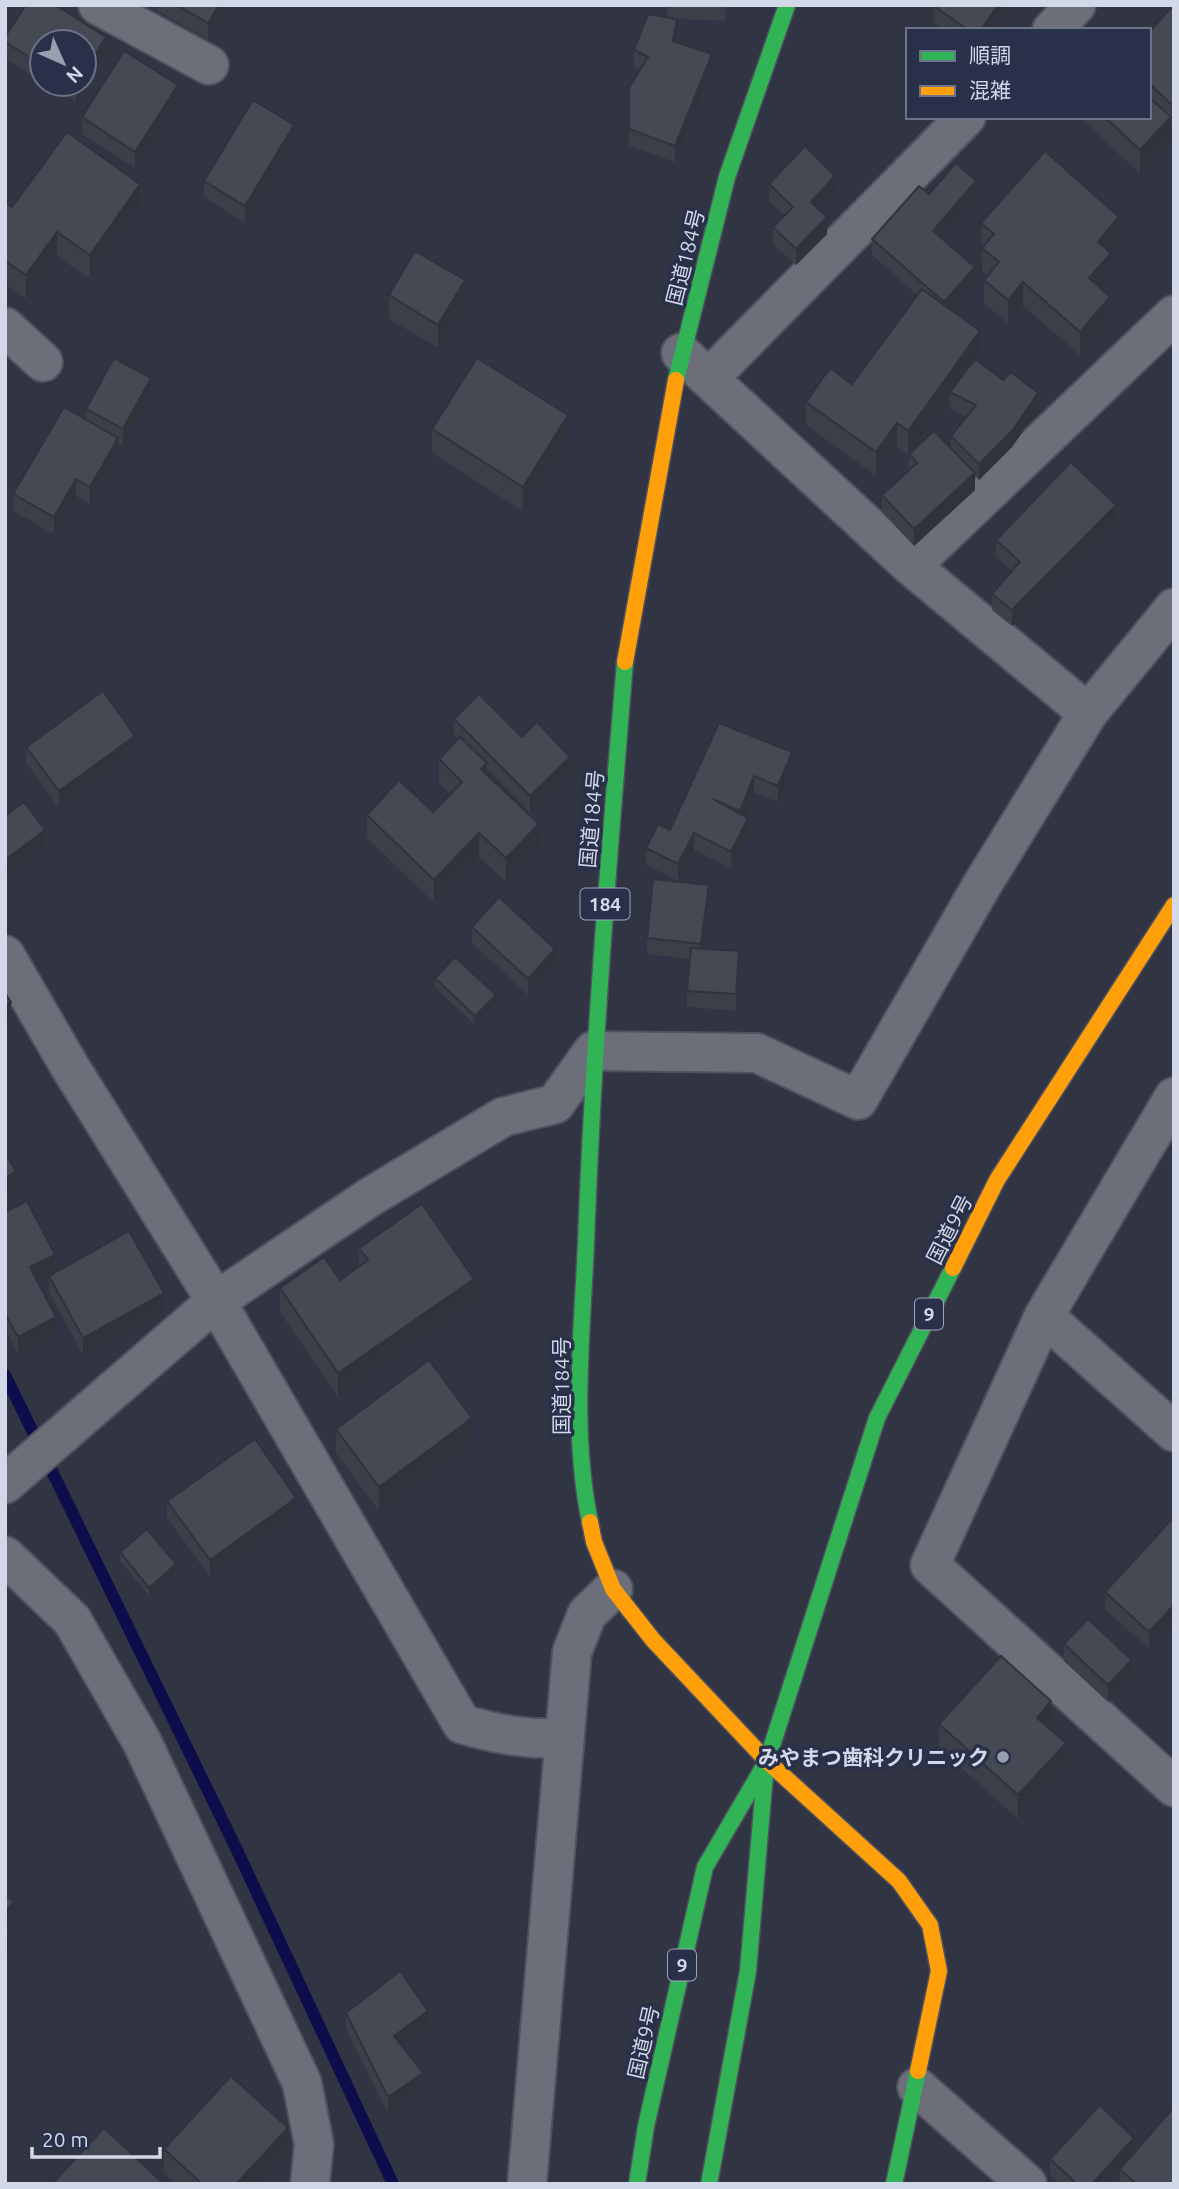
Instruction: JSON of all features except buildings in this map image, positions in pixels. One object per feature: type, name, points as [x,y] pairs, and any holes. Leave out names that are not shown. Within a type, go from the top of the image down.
[{"type":"main road","name":"国道184号","points":[[788,5],[727,177],[695,366],[627,639],[593,1051],[579,1411],[585,1499],[594,1542],[613,1589],[653,1640],[767,1761],[899,1881],[930,1925],[939,1971],[917,2087],[894,2184]]},
{"type":"main road","name":"国道9号","points":[[637,2184],[646,2126],[705,1867],[767,1761],[877,1418],[997,1180],[1174,905]]},
{"type":"main road","name":"国道9号","points":[[709,2184],[748,1971],[767,1761]]},
{"type":"street","points":[[98,5],[209,65]]},
{"type":"street","points":[[1054,28],[1076,5]]},
{"type":"street","points":[[963,119],[695,366],[911,566],[1088,713]]},
{"type":"street","points":[[911,566],[1174,315]]},
{"type":"street","points":[[5,327],[43,362]]},
{"type":"street","points":[[5,1484],[216,1301],[370,1197],[503,1117],[555,1104],[593,1051],[757,1054],[858,1100],[982,886],[1088,713],[1174,608]]},
{"type":"street","points":[[5,955],[70,1067],[216,1301],[462,1724],[501,1735],[540,1740],[563,1738]]},
{"type":"street","points":[[1174,1097],[1044,1316],[930,1565],[1174,1787]]},
{"type":"street","points":[[1044,1316],[1174,1432]]},
{"type":"street","points":[[5,1556],[72,1620],[142,1742],[302,2083],[314,2144],[310,2184]]},
{"type":"street","points":[[527,2184],[572,1652],[587,1614],[613,1589]]},
{"type":"street","points":[[917,2087],[1027,2184]]},
{"type":"waterway","points":[[5,1375],[236,1848],[393,2184]]},
{"type":"traffic: fast","points":[[676,380],[727,177],[787,5]]},
{"type":"traffic: fast","points":[[590,1522],[581,1453],[580,1348],[597,1024],[625,662]]},
{"type":"traffic: fast","points":[[637,2184],[646,2126],[705,1867],[767,1761],[877,1418],[953,1268]]},
{"type":"traffic: fast","points":[[709,2184],[748,1971],[765,1774]]},
{"type":"traffic: fast","points":[[894,2184],[918,2071]]},
{"type":"traffic: slow","points":[[625,662],[676,380]]},
{"type":"traffic: slow","points":[[953,1268],[997,1180],[1174,905]]},
{"type":"traffic: slow","points":[[590,1522],[594,1542],[613,1589],[653,1640],[767,1761]]},
{"type":"traffic: slow","points":[[767,1761],[899,1881],[930,1925],[939,1971],[918,2071]]},
{"type":"place","name":"みやまつ歯科クリニック","points":[[1003,1757]]}]
